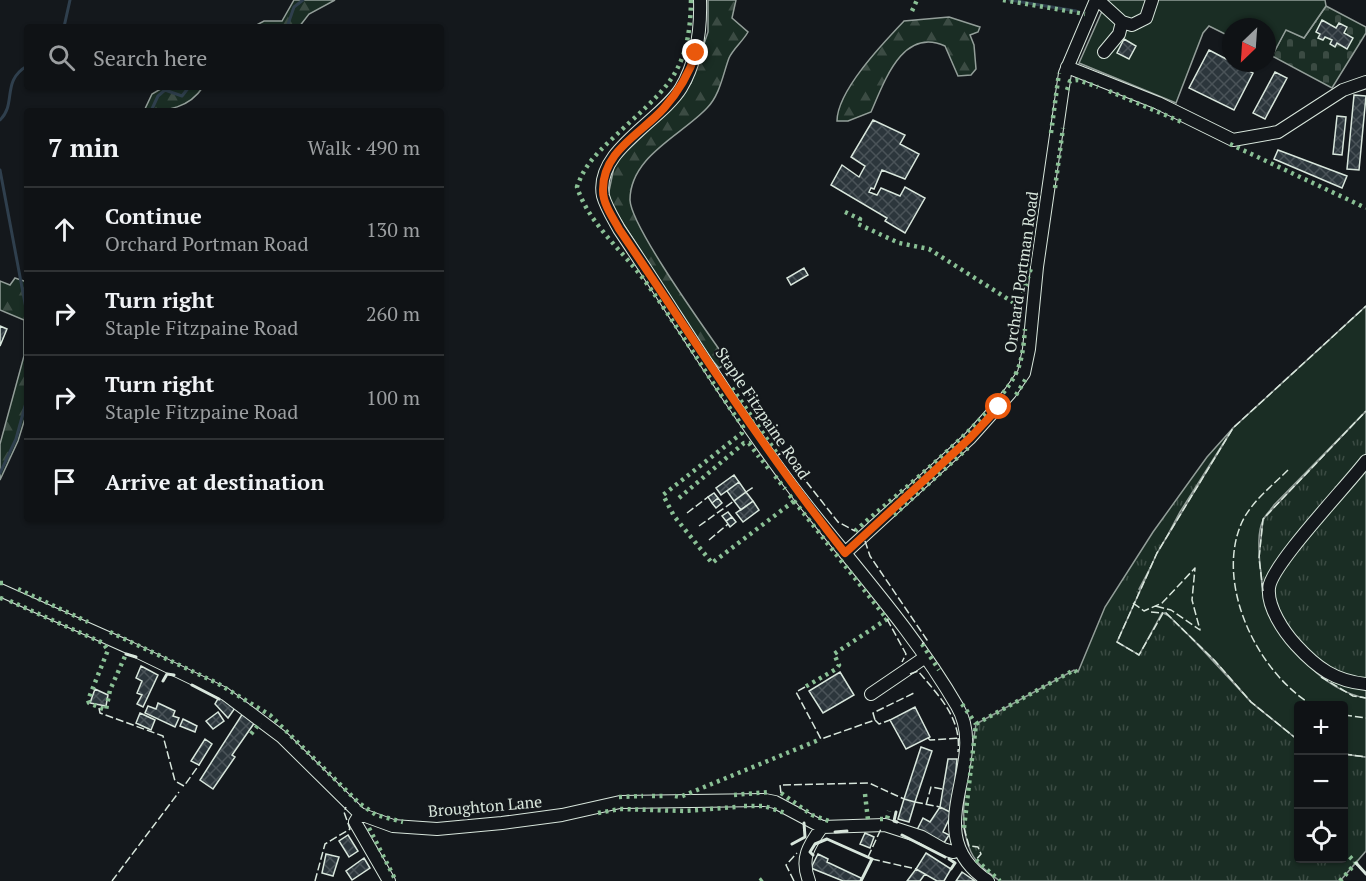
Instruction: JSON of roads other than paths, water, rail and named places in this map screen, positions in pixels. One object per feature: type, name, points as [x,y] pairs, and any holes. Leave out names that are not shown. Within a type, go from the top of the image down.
[{"type":"street","name":"Staple Fitzpaine Road","points":[[700,0],[699,36],[690,69],[680,89],[663,110],[617,152],[606,175],[603,194],[619,229],[755,433],[793,488],[924,658],[965,721],[965,742],[954,833],[959,850]]},
{"type":"street","name":"Orchard Portman Road","points":[[845,553],[970,438],[1010,393],[1024,373],[1067,67],[1097,0]]},
{"type":"street","points":[[1097,0],[1122,22],[1131,25],[1140,23],[1146,18],[1152,0]]},
{"type":"street","points":[[1104,52],[1119,34],[1122,22]]},
{"type":"street","points":[[1067,67],[1158,103],[1233,140],[1278,132],[1343,90],[1366,82]]},
{"type":"street","points":[[1366,461],[1279,566],[1269,588],[1274,610],[1292,641],[1308,658],[1324,672],[1337,679],[1366,684]]},
{"type":"street","name":"Broughton Lane","points":[[0,590],[128,647],[225,694],[282,737],[360,814],[393,826],[437,829],[552,816],[620,802],[765,800],[775,802],[822,826],[885,825],[922,837],[943,849],[953,852],[959,850]]},
{"type":"street","points":[[871,694],[924,658]]},
{"type":"street","points":[[360,814],[355,822],[358,832],[389,881]]},
{"type":"street","points":[[809,881],[804,870],[804,855],[822,826]]},
{"type":"street","points":[[959,850],[974,872],[988,881]]},
{"type":"waterway","points":[[65,24],[70,0]]},
{"type":"waterway","points":[[288,24],[294,7],[303,0]]},
{"type":"waterway","points":[[1010,0],[1076,11]]},
{"type":"waterway","points":[[0,120],[8,107],[14,79],[24,68]]},
{"type":"waterway","points":[[152,108],[158,96],[165,90]]},
{"type":"waterway","points":[[165,90],[182,96],[187,90]]},
{"type":"waterway","points":[[0,170],[24,298]]},
{"type":"waterway","points":[[0,473],[16,439],[24,410]]}]
